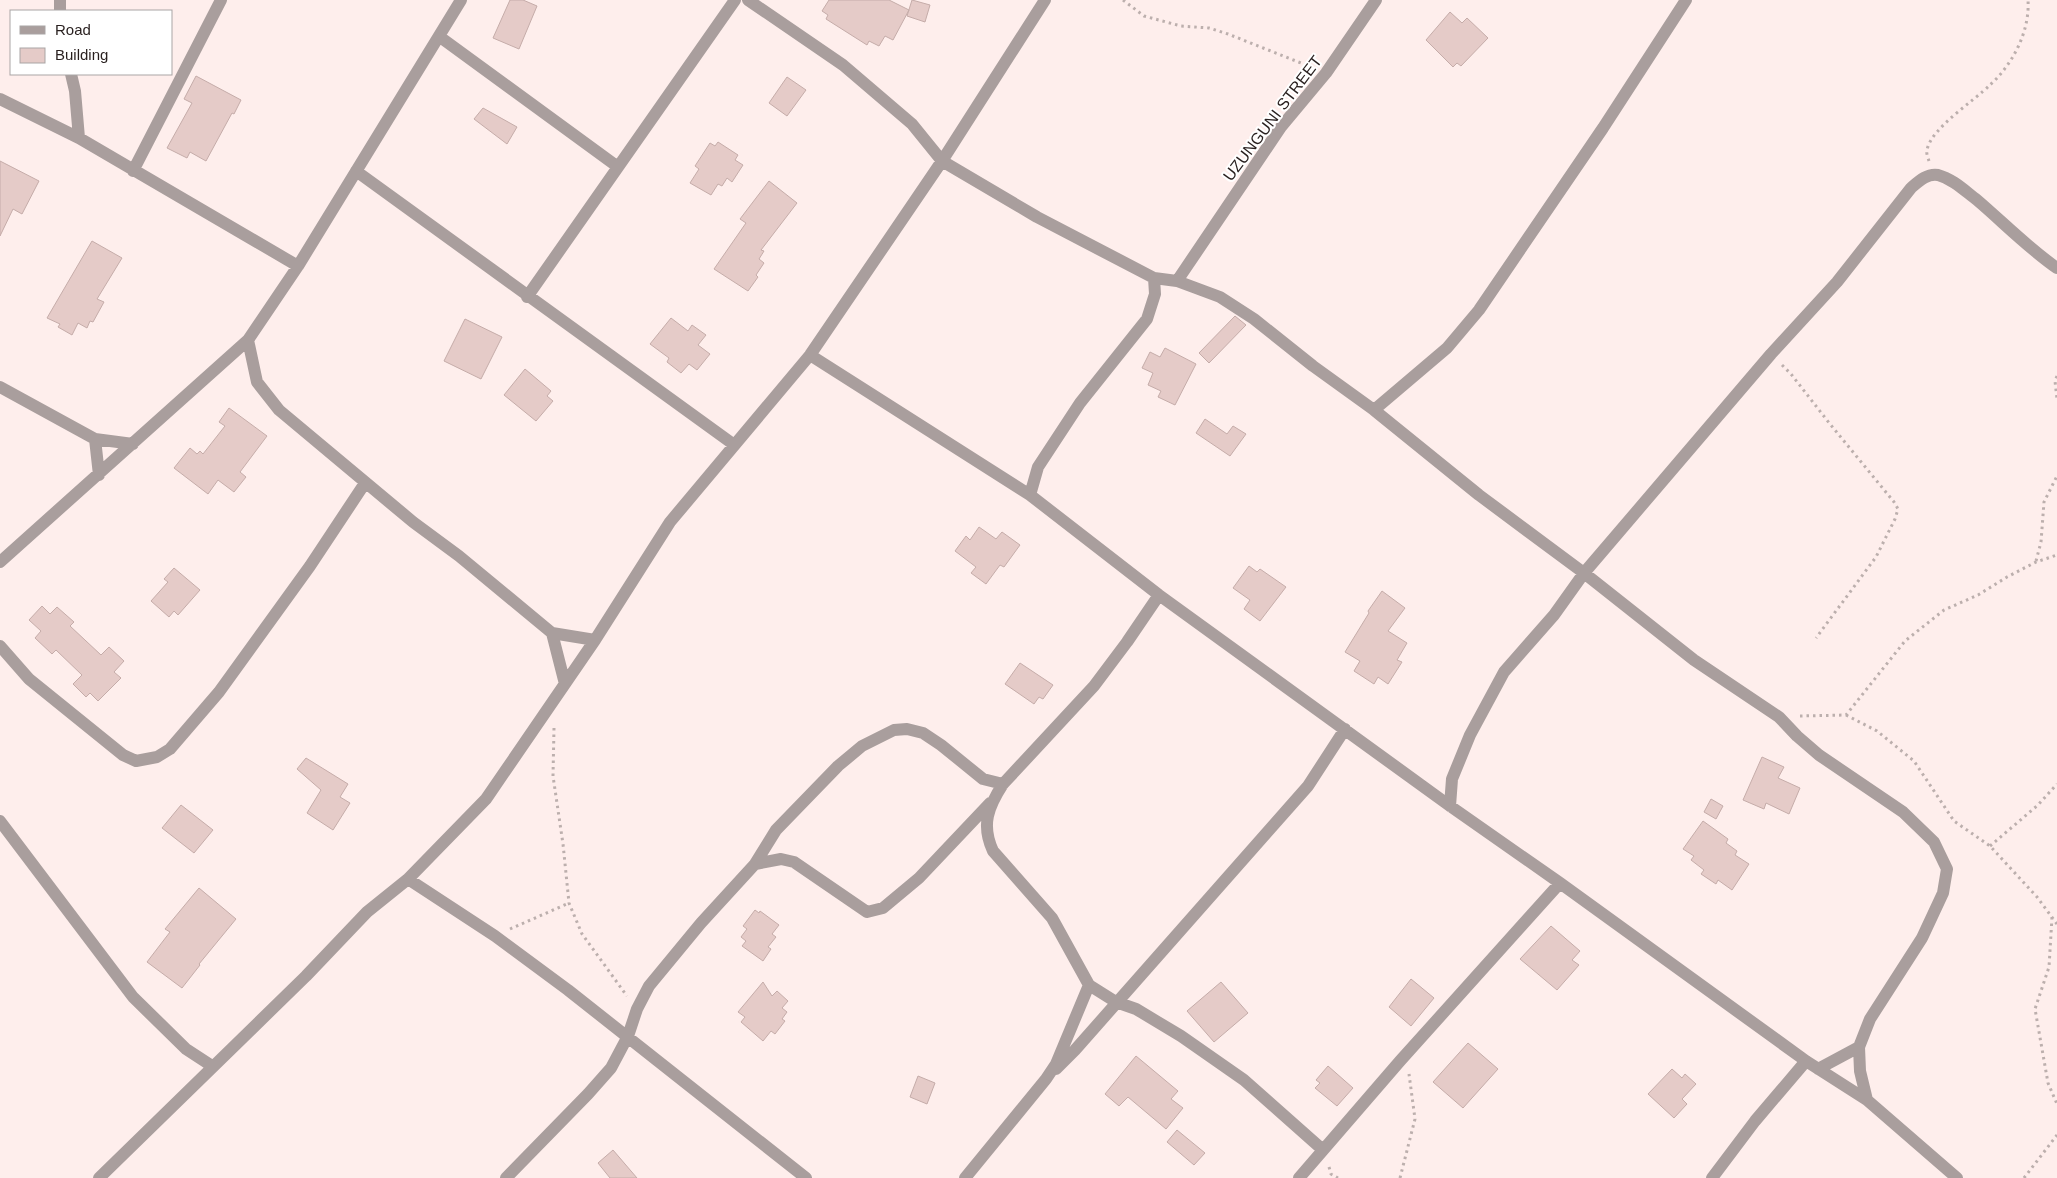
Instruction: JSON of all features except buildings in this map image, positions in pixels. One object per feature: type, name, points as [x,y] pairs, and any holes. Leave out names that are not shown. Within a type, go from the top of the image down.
[{"type":"street","points":[[133,171],[221,0]]},
{"type":"street","points":[[0,562],[248,340],[298,266],[461,0]]},
{"type":"street","points":[[527,296],[735,0]]},
{"type":"street","points":[[748,0],[843,65],[912,124],[942,160],[1037,217],[1154,278],[1177,280],[1220,296],[1254,319],[1313,366],[1374,410],[1480,495],[1584,573],[1694,660],[1779,717],[1819,755],[1903,812],[1934,842],[1947,868],[1943,894],[1922,938],[1870,1019],[1858,1047],[1860,1071],[1867,1100]]},
{"type":"street","points":[[99,1178],[306,976],[367,912],[408,879],[486,799],[595,640],[670,522],[733,444],[810,355],[942,160],[1045,0]]},
{"type":"street","name":"UZUNGUNI STREET","points":[[1177,280],[1281,128],[1326,73],[1376,0]]},
{"type":"street","points":[[1374,410],[1447,348],[1479,310],[1603,128],[1686,0]]},
{"type":"street","points":[[440,37],[618,167]]},
{"type":"street","points":[[71,75],[79,138]]},
{"type":"street","points":[[0,99],[79,138],[298,266]]},
{"type":"street","points":[[356,171],[733,444]]},
{"type":"street","points":[[1450,806],[1452,779],[1470,735],[1504,672],[1554,615],[1584,573],[1771,354],[1837,282],[1911,188],[1923,178],[1936,174],[1955,182],[2000,219],[2042,258],[2057,268]]},
{"type":"street","points":[[1030,495],[1038,467],[1080,403],[1147,319],[1155,294],[1154,278]]},
{"type":"street","points":[[248,340],[257,382],[279,410],[412,522],[459,556],[552,633],[595,640]]},
{"type":"street","points":[[810,355],[1030,495],[1159,595],[1345,728],[1450,806],[1560,882],[1806,1061],[1867,1100],[1958,1178]]},
{"type":"street","points":[[0,387],[95,439],[133,444]]},
{"type":"street","points":[[95,439],[99,475]]},
{"type":"street","points":[[0,646],[28,679],[123,755],[136,761],[157,757],[170,749],[219,692],[310,566],[365,483]]},
{"type":"street","points":[[755,864],[781,858],[794,862],[868,912],[883,908],[919,878],[991,802],[1003,784],[1094,686],[1159,595]]},
{"type":"street","points":[[552,633],[565,684]]},
{"type":"street","points":[[1046,1079],[1076,1050],[1116,1002],[1308,786],[1345,728]]},
{"type":"street","points":[[506,1178],[611,1068],[628,1036],[637,1009],[649,986],[700,923],[755,864],[776,830],[832,773],[862,746],[894,730],[908,729],[923,733],[983,779],[1003,784]]},
{"type":"street","points":[[991,802],[986,825],[988,839],[993,851],[1052,918],[1090,985],[1116,1002],[1136,1009],[1159,1022],[1244,1080],[1323,1150]]},
{"type":"street","points":[[0,821],[133,997],[186,1049],[212,1066]]},
{"type":"street","points":[[408,879],[495,936],[628,1036],[806,1178]]},
{"type":"street","points":[[1299,1178],[1400,1061],[1560,882]]},
{"type":"street","points":[[965,1178],[1046,1079],[1056,1064],[1090,985]]},
{"type":"street","points":[[1818,1068],[1858,1047]]},
{"type":"street","points":[[1712,1178],[1755,1121],[1806,1061]]},
{"type":"path","points":[[1123,0],[1144,16],[1180,26],[1208,28],[1228,34],[1326,73]]},
{"type":"path","points":[[1936,174],[1929,163],[1927,151],[1931,141],[1946,122],[1992,84],[2014,55],[2025,29],[2029,12],[2028,0]]},
{"type":"path","points":[[1771,354],[1791,374],[1898,509],[1876,557],[1816,638]]},
{"type":"path","points":[[2057,376],[2055,381],[2057,399]]},
{"type":"path","points":[[2036,562],[2041,542],[2044,502],[2057,476]]},
{"type":"path","points":[[1846,715],[1905,641],[1944,610],[1978,595],[2036,562],[2057,555]]},
{"type":"path","points":[[1779,717],[1846,715],[1877,731],[1914,761],[1954,821],[1990,846],[2037,897],[2057,924]]},
{"type":"path","points":[[554,727],[553,776],[563,844],[568,903],[582,934],[637,1009]]},
{"type":"path","points":[[1990,846],[2038,804],[2057,784]]},
{"type":"path","points":[[495,936],[568,903]]},
{"type":"path","points":[[2052,916],[2049,968],[2035,1009],[2048,1083],[2057,1104]]},
{"type":"path","points":[[1400,1061],[1410,1075],[1415,1119],[1400,1178]]},
{"type":"path","points":[[2024,1178],[2057,1135]]}]
